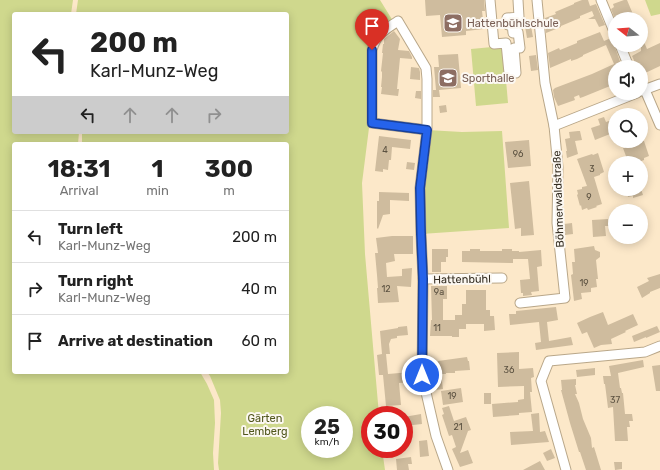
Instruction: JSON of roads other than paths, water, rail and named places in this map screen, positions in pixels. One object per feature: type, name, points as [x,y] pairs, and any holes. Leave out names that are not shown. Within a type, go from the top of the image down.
[{"type":"street","points":[[490,0],[494,44],[506,43],[509,73],[516,73],[514,48],[520,48],[518,32],[513,33],[512,24],[508,25],[507,18],[519,17],[518,0]]},
{"type":"street","points":[[537,0],[545,83],[554,126],[617,100]]},
{"type":"street","points":[[601,0],[608,17]]},
{"type":"street","name":"Hattenbühl","points":[[427,130],[372,123],[372,50],[374,41],[380,34],[398,21],[426,68],[427,130],[420,188],[423,279],[422,375],[436,436],[448,470]]},
{"type":"street","points":[[648,88],[660,84]]},
{"type":"street","points":[[646,100],[660,125]]},
{"type":"street","name":"Böhmerwaldstraße","points":[[520,303],[565,298],[557,223],[558,167],[554,126]]},
{"type":"street","name":"Hattenbühl","points":[[423,279],[502,278]]},
{"type":"street","points":[[566,470],[541,381],[549,361],[645,352],[660,346]]},
{"type":"place","name":"Hattenbühlschule","points":[[453,23]]},
{"type":"place","name":"Sporthalle","points":[[448,78]]},
{"type":"park label","name":"Gärten Lemberg","points":[[265,424]]}]
